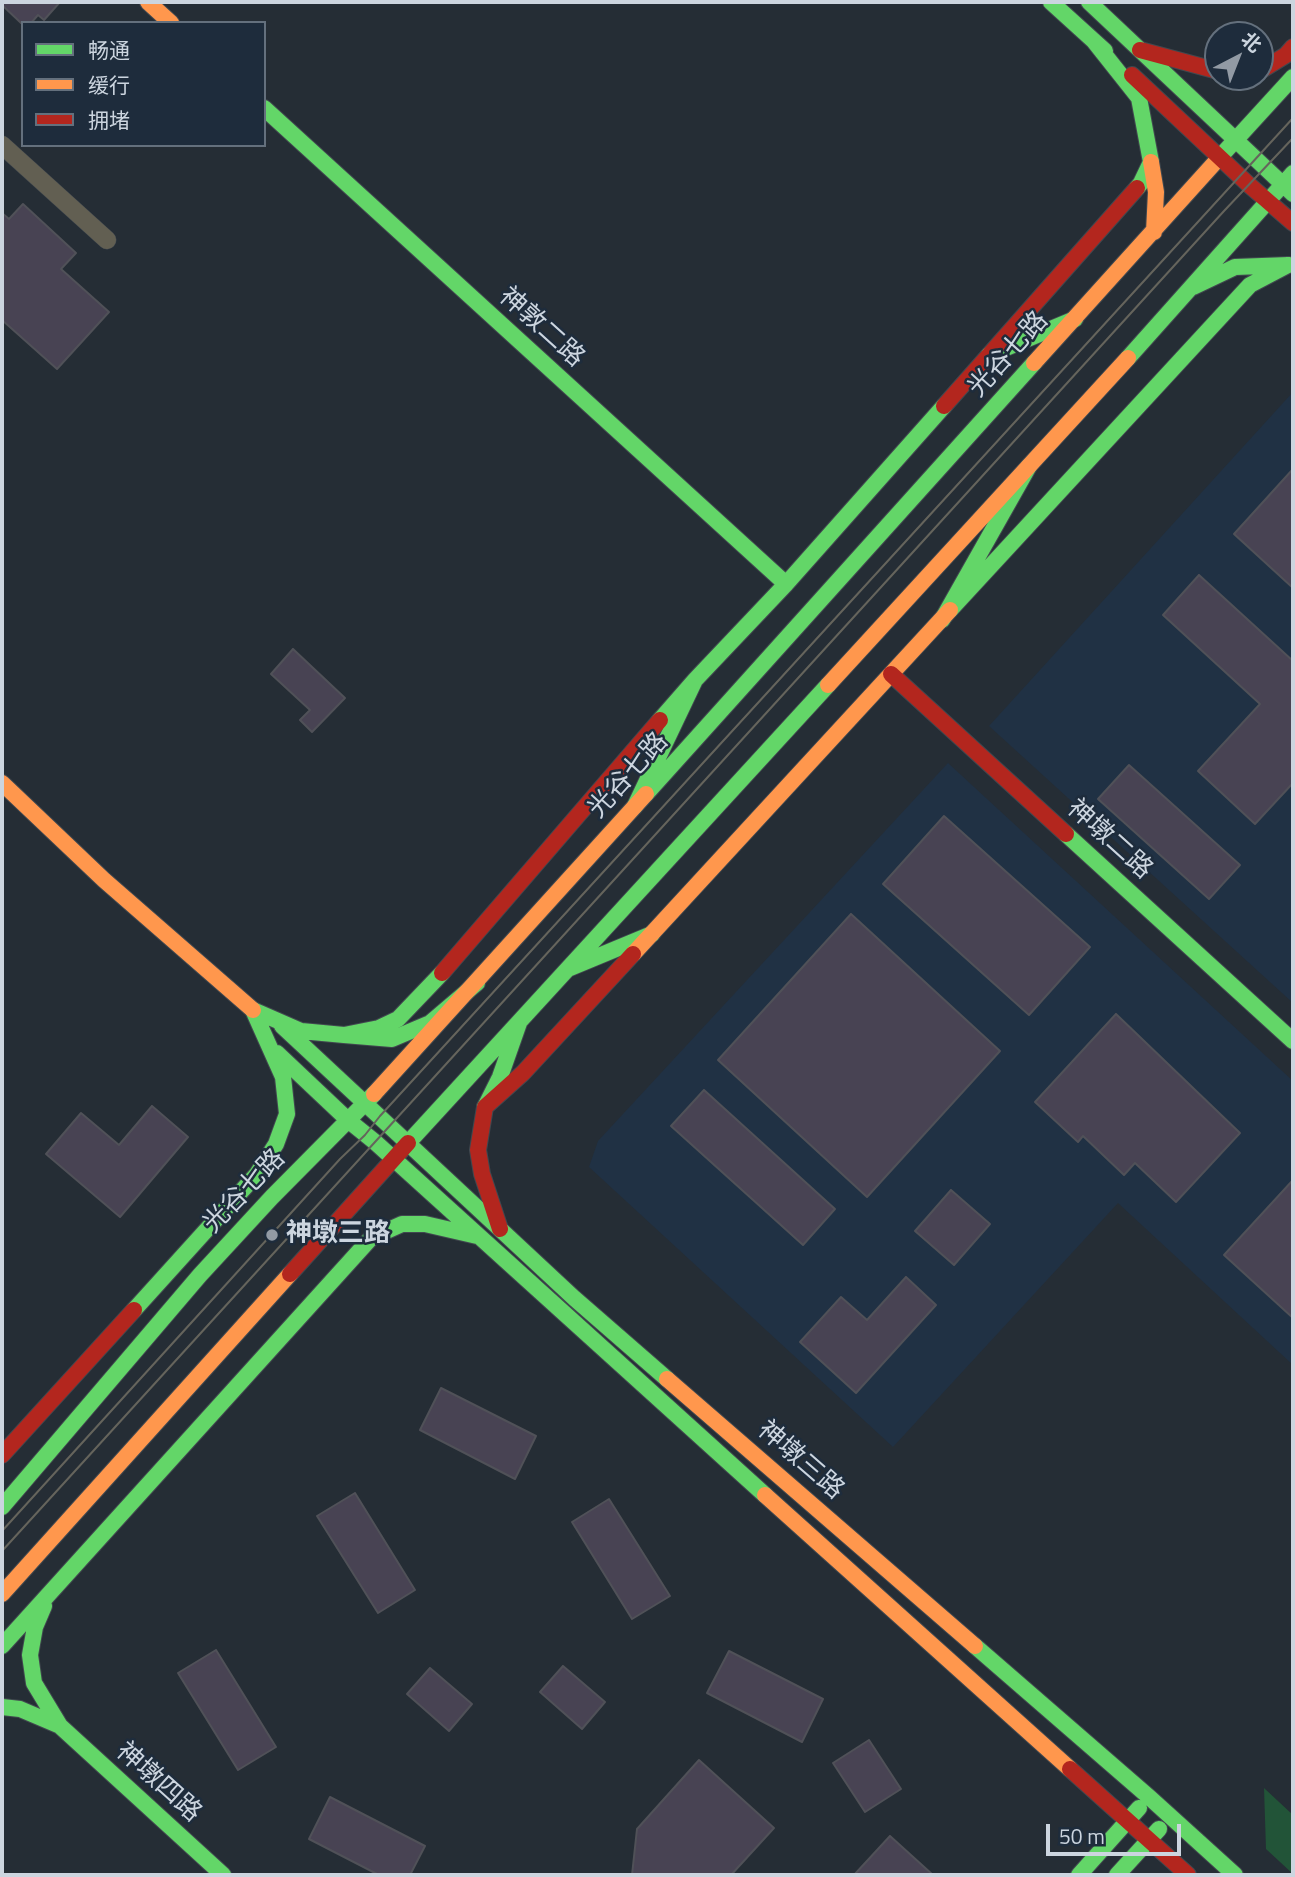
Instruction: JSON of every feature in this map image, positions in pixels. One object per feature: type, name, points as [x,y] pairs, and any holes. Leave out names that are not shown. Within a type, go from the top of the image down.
[{"type":"street","points":[[148,2],[169,21]]},
{"type":"street","points":[[1051,2],[1293,223]]},
{"type":"street","points":[[2,1594],[394,1159],[1269,201],[1290,184],[1236,140],[1089,2]]},
{"type":"street","points":[[1093,40],[1139,98],[1156,192],[1154,232]]},
{"type":"street","points":[[1274,63],[1293,47]]},
{"type":"street","points":[[1140,50],[1204,67]]},
{"type":"street","points":[[1274,73],[1284,73],[1293,68]]},
{"type":"street","name":"光谷七路","points":[[2,1507],[200,1275],[272,1197],[365,1105],[477,983],[1293,77]]},
{"type":"street","name":"神敦二路","points":[[266,110],[786,584]]},
{"type":"street","points":[[2,145],[107,240]]},
{"type":"street","points":[[344,1035],[379,1028],[398,1019],[430,986],[695,680],[786,584],[1141,183],[1151,162]]},
{"type":"street","points":[[1192,287],[1235,267],[1291,265]]},
{"type":"street","points":[[485,1107],[523,1073],[1250,285],[1291,265]]},
{"type":"street","points":[[989,355],[1075,319]]},
{"type":"street","points":[[942,620],[1029,466]]},
{"type":"street","name":"神墩二路","points":[[891,674],[1293,1041]]},
{"type":"street","points":[[635,806],[695,680]]},
{"type":"street","points":[[2,783],[104,880],[253,1010],[301,1031],[392,1039],[430,1023],[477,983]]},
{"type":"street","points":[[570,968],[652,934]]},
{"type":"street","points":[[253,1010],[283,1077],[287,1114],[289,1154],[272,1197]]},
{"type":"street","name":"神墩三路","points":[[277,1020],[574,1298],[1149,1797],[1235,1875]]},
{"type":"street","points":[[500,1228],[482,1174],[478,1150],[485,1107],[500,1077],[519,1023]]},
{"type":"street","name":"神墩三路","points":[[269,1045],[349,1121],[1188,1875]]},
{"type":"street","points":[[2,1455],[257,1174],[276,1144],[287,1114]]},
{"type":"street","points":[[278,1287],[338,1250],[402,1224],[425,1224],[478,1236]]},
{"type":"street","points":[[2,1646],[371,1238]]},
{"type":"street","points":[[120,1325],[200,1275]]},
{"type":"street","points":[[101,1536],[154,1425]]},
{"type":"street","points":[[51,1591],[35,1627],[30,1655],[34,1683],[60,1726]]},
{"type":"street","points":[[2,1707],[20,1709],[60,1726]]},
{"type":"street","name":"神墩四路","points":[[60,1726],[223,1875]]},
{"type":"street","points":[[1079,1875],[1149,1797]]},
{"type":"street","points":[[1117,1875],[1170,1816]]},
{"type":"shaded area","points":[[1293,392],[1293,1003],[989,726]]},
{"type":"shaded area","points":[[948,763],[1293,1081],[1293,1365],[1118,1203],[893,1447],[589,1167],[598,1141]]},
{"type":"green space","points":[[1264,1788],[1293,1815],[1293,1874],[1266,1849]]},
{"type":"building","points":[[2,2],[60,2],[44,20],[38,15],[33,21],[21,23]]},
{"type":"building","points":[[23,204],[76,253],[61,269],[109,312],[57,369],[2,320],[2,213],[9,219]]},
{"type":"building","points":[[1293,469],[1293,588],[1234,534]]},
{"type":"building","points":[[1199,575],[1293,661],[1293,783],[1255,824],[1198,771],[1260,704],[1163,615]]},
{"type":"building","points":[[293,649],[345,698],[312,732],[300,720],[310,710],[271,674]]},
{"type":"building","points":[[1129,765],[1240,865],[1209,899],[1098,799]]},
{"type":"building","points":[[944,816],[1090,947],[1029,1015],[883,884]]},
{"type":"building","points":[[851,914],[1000,1051],[867,1197],[718,1060]]},
{"type":"building","points":[[1116,1014],[1240,1133],[1176,1202],[1135,1163],[1124,1175],[1083,1136],[1078,1142],[1035,1102]]},
{"type":"building","points":[[704,1090],[835,1209],[803,1245],[671,1126]]},
{"type":"building","points":[[152,1106],[188,1137],[120,1217],[46,1154],[81,1113],[119,1145]]},
{"type":"building","points":[[1293,1180],[1293,1318],[1224,1255]]},
{"type":"building","points":[[951,1190],[990,1224],[954,1265],[915,1231]]},
{"type":"building","points":[[906,1277],[936,1305],[856,1393],[800,1342],[841,1297],[867,1320]]},
{"type":"building","points":[[441,1388],[536,1436],[515,1479],[420,1430]]},
{"type":"building","points":[[355,1493],[415,1590],[378,1613],[317,1516]]},
{"type":"building","points":[[609,1499],[670,1596],[632,1619],[572,1522]]},
{"type":"building","points":[[216,1650],[276,1747],[238,1770],[178,1673]]},
{"type":"building","points":[[729,1651],[823,1699],[802,1742],[707,1693]]},
{"type":"building","points":[[563,1666],[605,1702],[582,1729],[540,1692]]},
{"type":"building","points":[[430,1668],[472,1704],[449,1731],[407,1694]]},
{"type":"building","points":[[869,1740],[901,1789],[865,1812],[833,1763]]},
{"type":"building","points":[[699,1760],[774,1828],[731,1875],[632,1875],[637,1829]]},
{"type":"building","points":[[330,1797],[425,1846],[410,1875],[379,1875],[309,1839]]},
{"type":"building","points":[[890,1836],[933,1875],[854,1875]]},
{"type":"tram line","points":[[2,1531],[1293,118]]},
{"type":"tram line","points":[[2,1551],[1293,138]]},
{"type":"traffic: fast","points":[[1051,2],[1105,51]]},
{"type":"traffic: fast","points":[[1089,2],[1293,194]]},
{"type":"traffic: fast","points":[[1093,40],[1139,98],[1151,162],[1137,188]]},
{"type":"traffic: fast","points":[[1219,158],[1293,77]]},
{"type":"traffic: fast","points":[[266,110],[786,584]]},
{"type":"traffic: fast","points":[[1128,358],[1293,173]]},
{"type":"traffic: fast","points":[[950,610],[1250,285],[1288,265]]},
{"type":"traffic: fast","points":[[1193,287],[1235,267],[1289,265]]},
{"type":"traffic: fast","points":[[989,355],[1075,319]]},
{"type":"traffic: fast","points":[[646,794],[1034,363]]},
{"type":"traffic: fast","points":[[660,720],[786,584],[944,406]]},
{"type":"traffic: fast","points":[[942,620],[1029,466]]},
{"type":"traffic: fast","points":[[635,806],[695,680]]},
{"type":"traffic: fast","points":[[408,1143],[828,685]]},
{"type":"traffic: fast","points":[[1066,834],[1293,1041]]},
{"type":"traffic: fast","points":[[570,968],[652,934]]},
{"type":"traffic: fast","points":[[134,1310],[257,1174],[276,1144],[287,1114],[283,1077],[253,1010],[301,1031],[344,1035],[379,1028],[398,1019],[442,973]]},
{"type":"traffic: fast","points":[[344,1035],[392,1039],[430,1023],[477,983]]},
{"type":"traffic: fast","points":[[485,1107],[500,1077],[519,1023]]},
{"type":"traffic: fast","points":[[282,1026],[574,1298],[667,1379]]},
{"type":"traffic: fast","points":[[277,1053],[765,1495]]},
{"type":"traffic: fast","points":[[2,1507],[200,1275],[272,1197],[374,1094]]},
{"type":"traffic: fast","points":[[2,1646],[371,1238],[402,1224],[425,1224],[477,1236]]},
{"type":"traffic: fast","points":[[2,1707],[20,1709],[60,1726],[34,1683],[30,1655],[35,1627],[44,1606]]},
{"type":"traffic: fast","points":[[975,1646],[1235,1875]]},
{"type":"traffic: fast","points":[[60,1726],[223,1875]]},
{"type":"traffic: fast","points":[[1079,1875],[1139,1808]]},
{"type":"traffic: fast","points":[[1117,1875],[1159,1829]]},
{"type":"traffic: slow","points":[[148,2],[169,21]]},
{"type":"traffic: slow","points":[[1034,363],[1219,158]]},
{"type":"traffic: slow","points":[[1151,162],[1156,192],[1154,232]]},
{"type":"traffic: slow","points":[[828,685],[1128,358]]},
{"type":"traffic: slow","points":[[633,954],[950,610]]},
{"type":"traffic: slow","points":[[2,783],[104,880],[253,1010]]},
{"type":"traffic: slow","points":[[374,1094],[646,794]]},
{"type":"traffic: slow","points":[[2,1594],[290,1274]]},
{"type":"traffic: slow","points":[[667,1379],[975,1646]]},
{"type":"traffic: slow","points":[[765,1495],[1070,1769]]},
{"type":"traffic: jam","points":[[1274,62],[1293,47]]},
{"type":"traffic: jam","points":[[1140,50],[1204,67]]},
{"type":"traffic: jam","points":[[1132,75],[1293,223]]},
{"type":"traffic: jam","points":[[944,406],[1137,188]]},
{"type":"traffic: jam","points":[[891,674],[1066,834]]},
{"type":"traffic: jam","points":[[442,973],[660,720]]},
{"type":"traffic: jam","points":[[500,1229],[482,1174],[478,1150],[485,1107],[523,1073],[633,954]]},
{"type":"traffic: jam","points":[[290,1274],[408,1143]]},
{"type":"traffic: jam","points":[[2,1455],[134,1310]]},
{"type":"traffic: jam","points":[[1070,1769],[1188,1875]]},
{"type":"place","name":"神墩三路","points":[[272,1235]]}]
